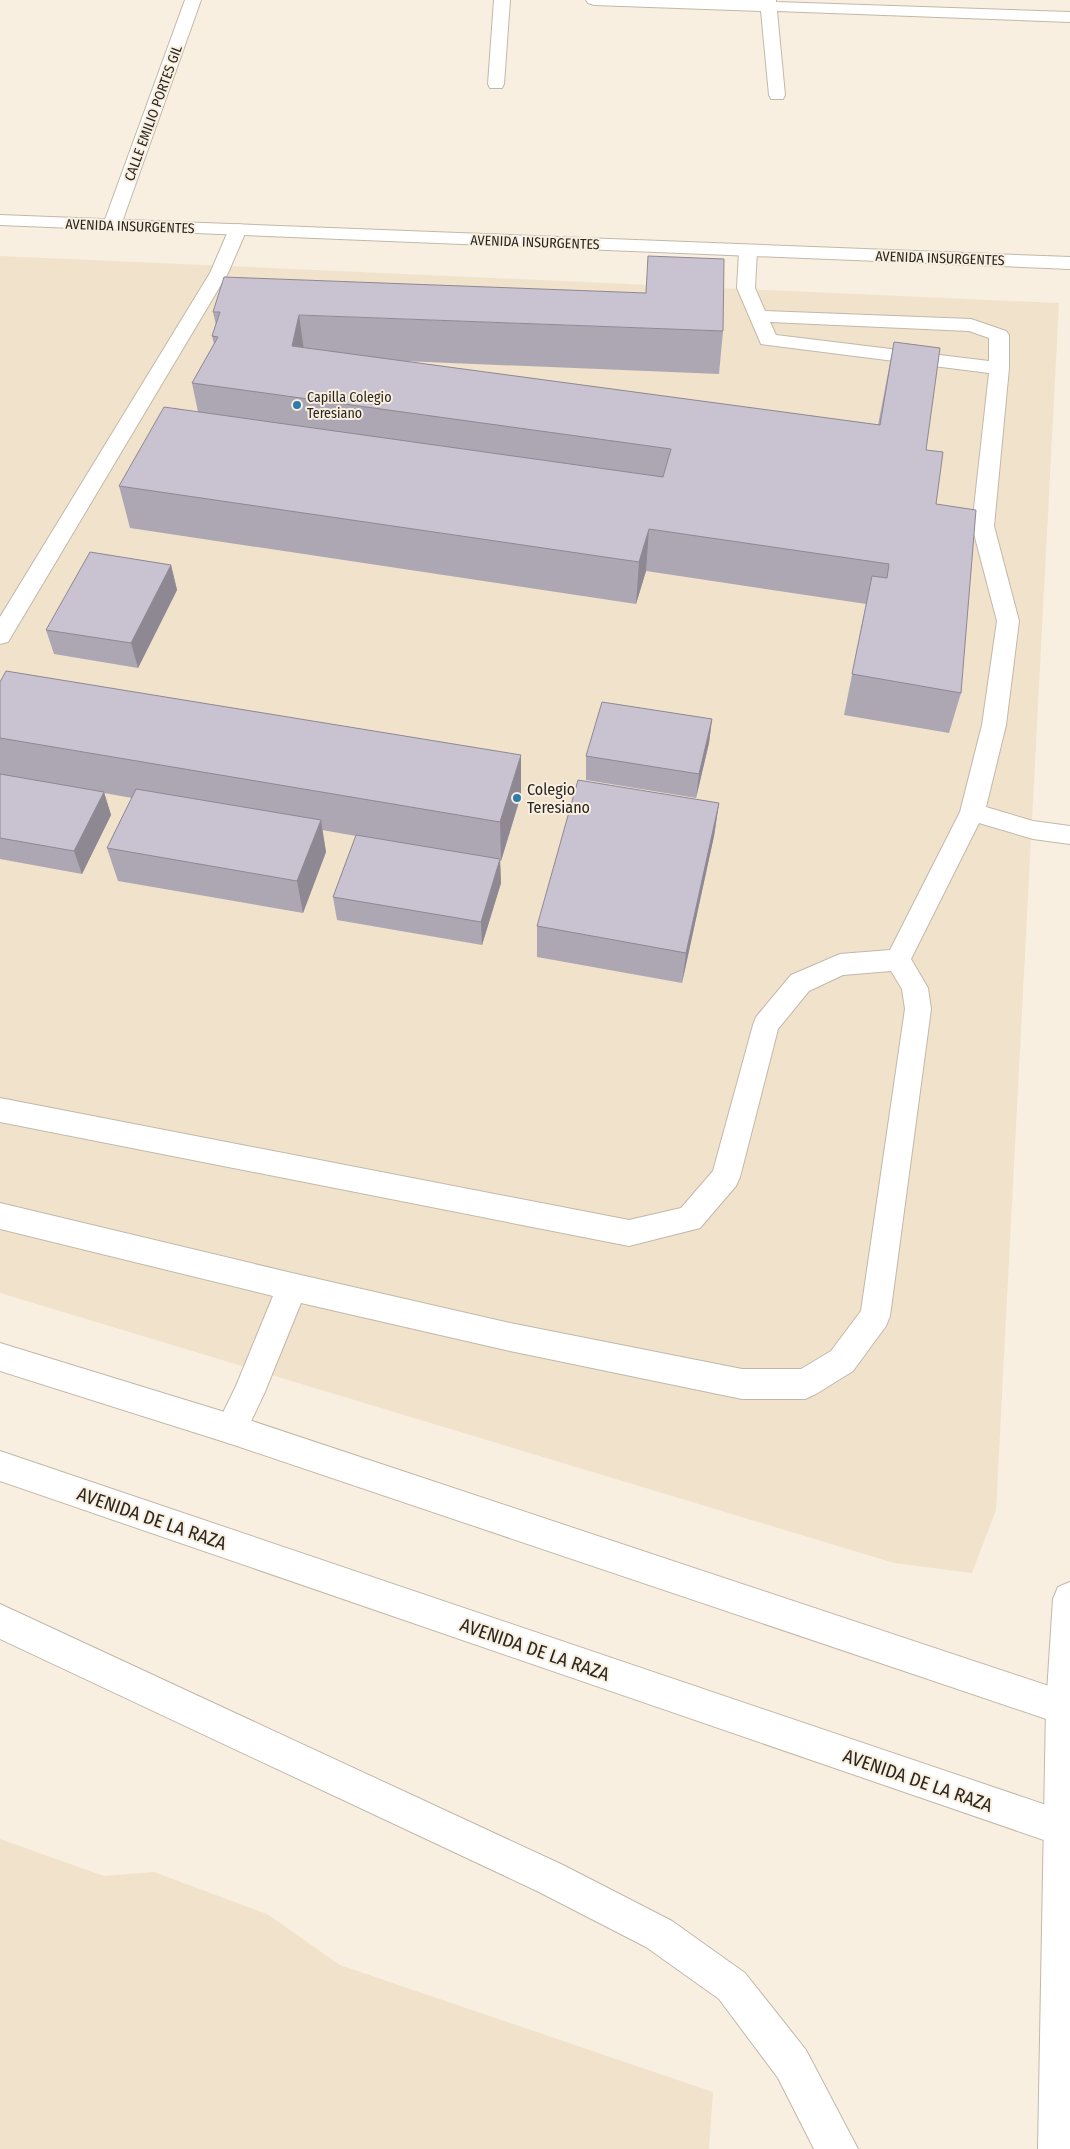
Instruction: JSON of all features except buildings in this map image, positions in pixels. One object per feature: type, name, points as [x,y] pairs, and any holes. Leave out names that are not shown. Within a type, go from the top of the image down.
[{"type":"street","name":"CALLE EMILIO PORTES GIL","points":[[112,225],[193,0]]},
{"type":"street","points":[[496,84],[502,0]]},
{"type":"street","points":[[594,0],[768,3],[1070,16]]},
{"type":"street","points":[[768,3],[777,95]]},
{"type":"street","name":"AVENIDA INSURGENTES","points":[[0,220],[1070,263]]},
{"type":"street","points":[[0,636],[220,273],[238,229]]},
{"type":"street","points":[[748,251],[746,288],[768,340],[998,368]]},
{"type":"street","points":[[758,316],[972,325],[999,335],[998,368],[983,526],[1008,621],[994,725],[972,812],[898,960]]},
{"type":"street","points":[[972,812],[1033,830],[1070,834]]},
{"type":"street","points":[[0,1110],[629,1233],[690,1219],[726,1177],[766,1025],[800,983],[840,965],[898,960]]},
{"type":"street","points":[[0,1216],[292,1287],[510,1336],[742,1384],[805,1384],[842,1361],[875,1316],[918,1009],[915,988],[898,960]]},
{"type":"street","points":[[232,1429],[292,1287]]},
{"type":"street","points":[[0,1357],[232,1429],[1067,1709]]},
{"type":"street","name":"AVENIDA DE LA RAZA","points":[[0,1466],[1066,1830]]},
{"type":"street","points":[[1058,2149],[1070,1599]]},
{"type":"street","points":[[0,1621],[550,1878],[658,1934],[732,1986],[792,2064],[828,2136],[838,2149]]},
{"type":"shaded area","name":"Colegio Teresiano","points":[[0,256],[1059,303],[996,1510],[972,1573],[894,1563],[0,1293]]},
{"type":"shaded area","points":[[0,1839],[104,1876],[154,1872],[267,1914],[340,1965],[713,2092],[709,2149],[0,2149]]},
{"type":"place","name":"Capilla Colegio Teresiano","points":[[297,405]]},
{"type":"place","name":"Colegio Teresiano","points":[[517,798]]}]
